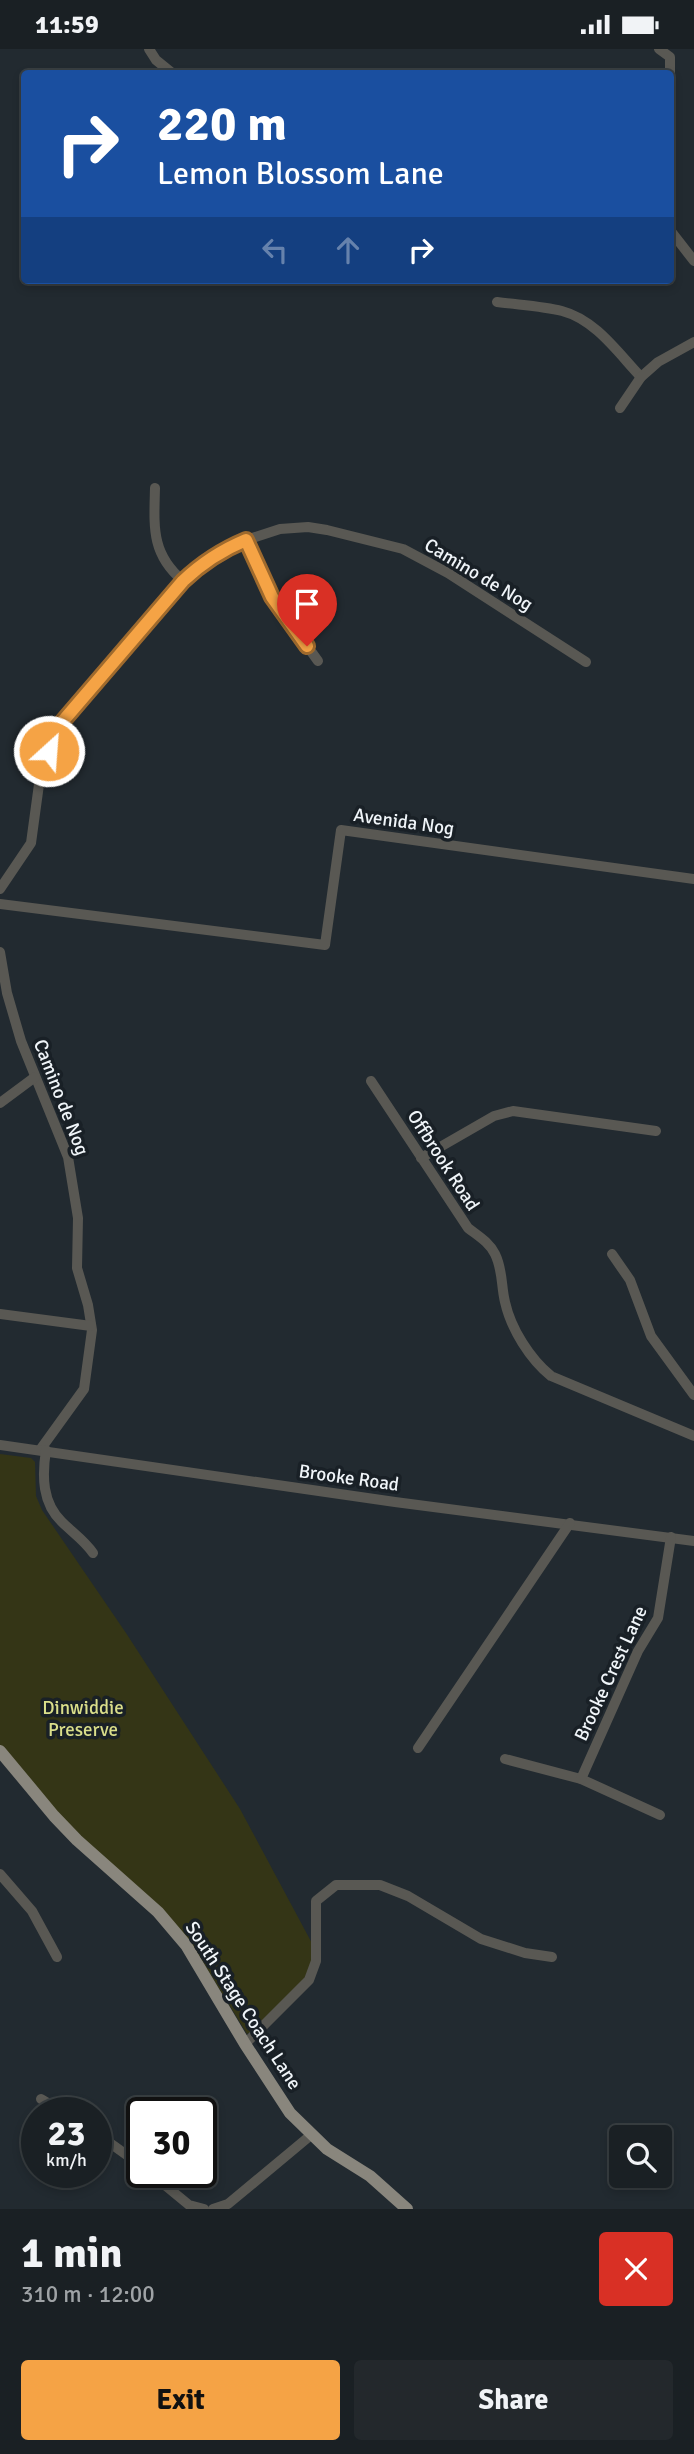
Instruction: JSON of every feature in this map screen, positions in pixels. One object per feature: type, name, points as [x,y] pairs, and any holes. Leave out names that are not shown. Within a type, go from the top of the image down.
[{"type":"main road","name":"South Stage Coach Lane","points":[[0,1751],[61,1824],[165,1920],[186,1945],[290,2113],[327,2149],[370,2176],[407,2209]]},
{"type":"street","points":[[149,49],[156,60],[168,70]]},
{"type":"street","points":[[659,49],[670,57],[670,70]]},
{"type":"street","points":[[674,235],[694,261]]},
{"type":"street","points":[[497,302],[563,311],[578,317],[595,328],[641,377]]},
{"type":"street","points":[[620,408],[641,377],[658,362],[694,342]]},
{"type":"street","points":[[155,488],[154,531],[157,544],[163,558],[183,581]]},
{"type":"street","name":"Camino de Nog","points":[[0,889],[31,843],[40,777],[57,728],[183,581],[204,561],[246,540],[280,529],[308,527],[403,549],[447,573],[586,662]]},
{"type":"street","points":[[246,540],[272,597],[318,661]]},
{"type":"street","name":"Avenida Nog","points":[[0,904],[325,945],[341,829],[694,879]]},
{"type":"street","name":"Camino de Nog","points":[[0,952],[21,1041],[68,1157],[78,1218],[77,1268],[92,1326],[84,1389],[43,1450]]},
{"type":"street","points":[[0,1103],[35,1077]]},
{"type":"street","name":"Offbrook Road","points":[[370,1081],[468,1228],[488,1243],[495,1254],[501,1271],[505,1304],[518,1335],[539,1366],[551,1376],[694,1436]]},
{"type":"street","points":[[421,1158],[494,1116],[513,1111],[656,1131]]},
{"type":"street","points":[[612,1254],[630,1280],[644,1320],[657,1346],[694,1395]]},
{"type":"street","points":[[0,1314],[92,1326]]},
{"type":"street","name":"Brooke Road","points":[[0,1445],[395,1502],[694,1541]]},
{"type":"street","points":[[43,1450],[43,1477],[49,1503],[59,1519],[93,1553]]},
{"type":"street","points":[[418,1748],[570,1523]]},
{"type":"street","name":"Brooke Crest Lane","points":[[581,1779],[638,1651],[658,1618],[671,1537]]},
{"type":"street","points":[[505,1759],[581,1779],[660,1815]]},
{"type":"street","points":[[0,1874],[32,1912],[57,1957]]},
{"type":"street","points":[[245,2044],[309,1980],[316,1961],[316,1901],[336,1885],[368,1884],[390,1887],[481,1939],[525,1953],[552,1957]]},
{"type":"street","points":[[213,2209],[228,2204],[311,2135]]},
{"type":"street","points":[[169,2188],[189,2204],[204,2209]]},
{"type":"green space","name":"Dinwiddie Preserve","points":[[0,1454],[31,1458],[35,1462],[36,1496],[42,1510],[126,1633],[240,1809],[314,1947],[310,1971],[276,2014],[247,2034],[193,1946],[57,1812],[0,1748]]},
{"type":"route","points":[[49,751],[57,728],[183,581],[204,561],[246,540],[272,597],[307,646]]}]
